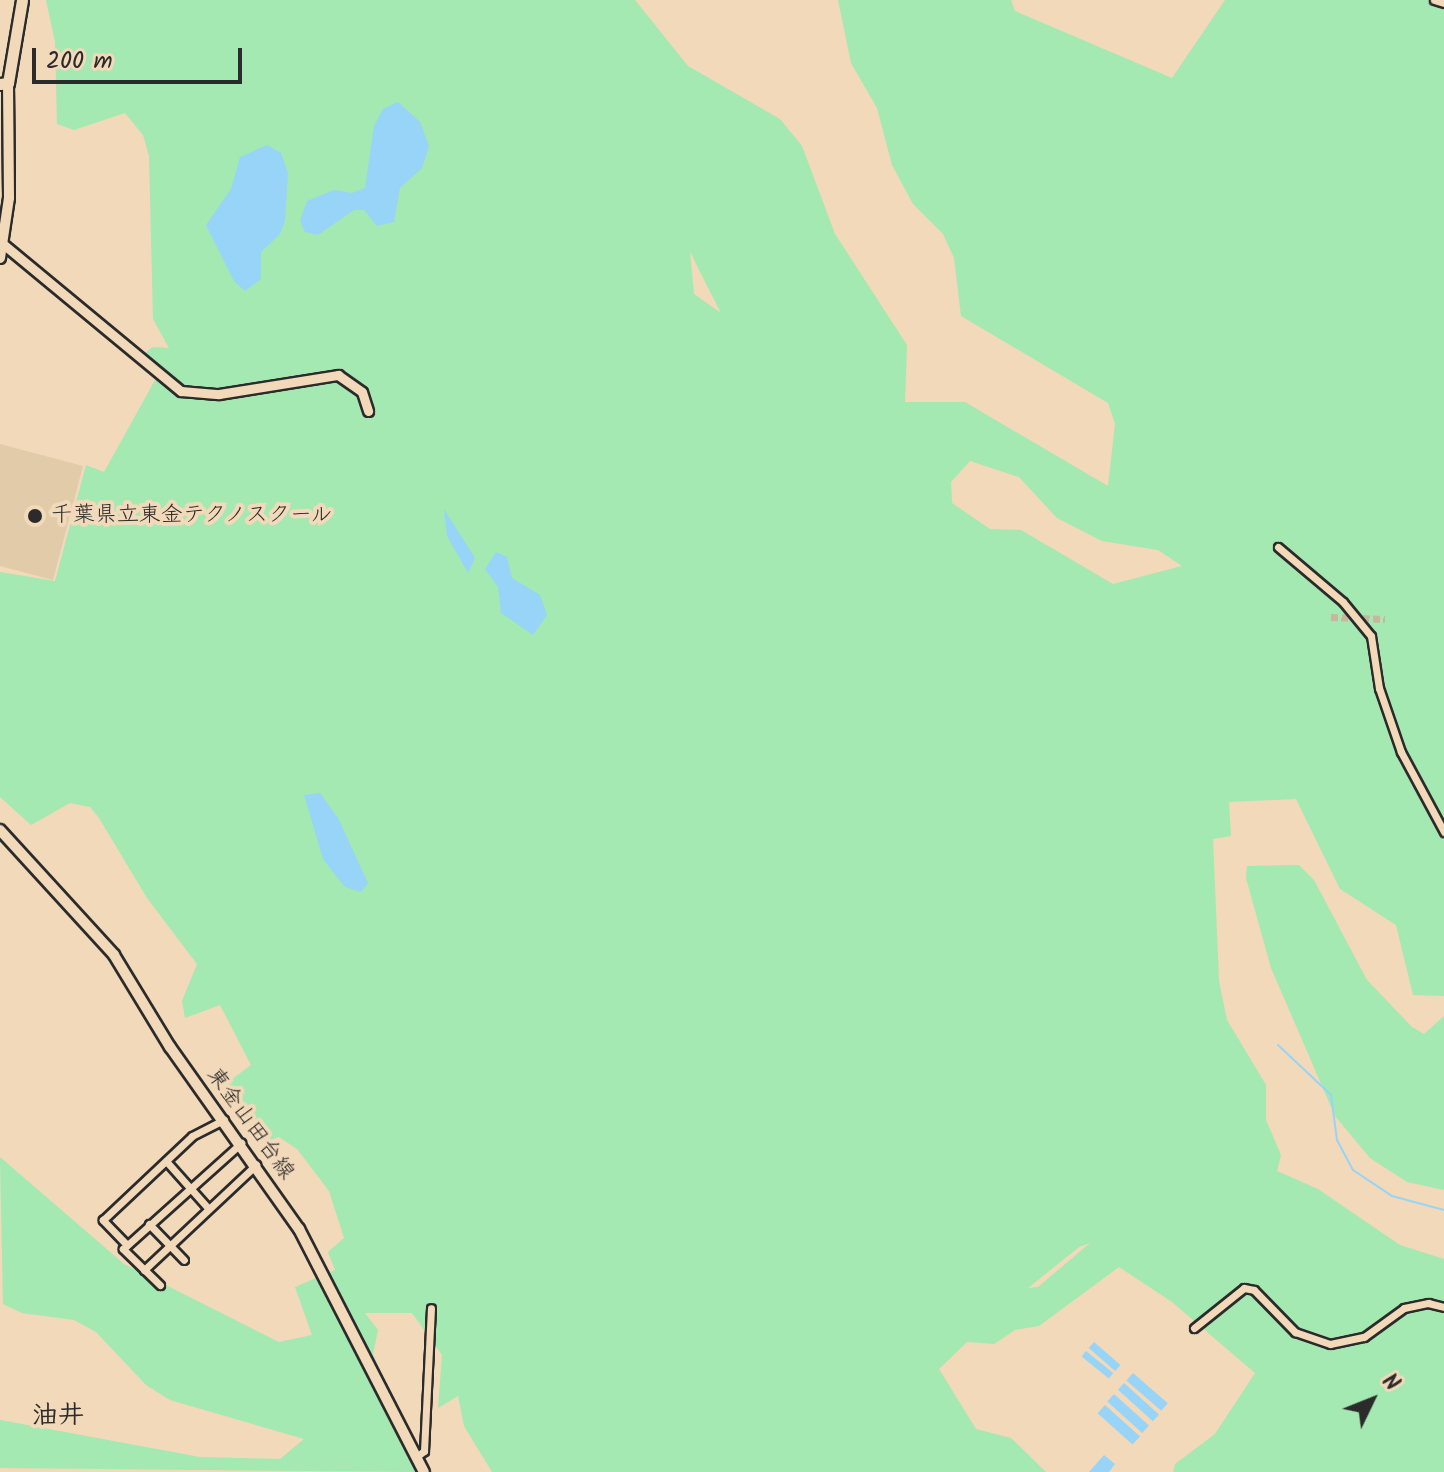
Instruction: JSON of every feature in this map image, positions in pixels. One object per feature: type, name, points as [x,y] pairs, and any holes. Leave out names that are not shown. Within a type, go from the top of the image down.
[{"type":"highway","points":[[4,83],[22,0]]},
{"type":"main road","points":[[0,258],[9,198],[4,83]]},
{"type":"main road","name":"東金山田台線","points":[[0,830],[114,955],[170,1047],[241,1143],[299,1229],[424,1472]]},
{"type":"street","points":[[1434,0],[1444,3]]},
{"type":"street","points":[[3,244],[181,391],[219,394],[338,375],[362,392],[368,411]]},
{"type":"street","points":[[1278,547],[1343,602],[1371,636],[1379,688],[1401,752],[1444,832]]},
{"type":"street","points":[[127,1245],[103,1220],[192,1136],[224,1120]]},
{"type":"street","points":[[160,1285],[123,1249],[241,1143]]},
{"type":"street","points":[[166,1161],[208,1208]]},
{"type":"street","points":[[144,1270],[256,1165]]},
{"type":"street","points":[[149,1224],[184,1260]]},
{"type":"street","points":[[1194,1328],[1244,1288],[1254,1290],[1295,1332],[1330,1344],[1364,1337],[1404,1308],[1428,1303],[1444,1307]]},
{"type":"street","points":[[416,1457],[424,1451],[431,1308]]},
{"type":"shaded area","name":"千葉県立東金テクノスクール","points":[[0,444],[83,466],[53,580],[0,566]]},
{"type":"green space","points":[[46,0],[635,0],[688,66],[780,119],[802,146],[835,234],[907,345],[905,402],[965,402],[1108,486],[1115,424],[1108,403],[961,316],[954,258],[943,234],[913,204],[892,165],[877,108],[851,63],[838,0],[1011,0],[1015,11],[1172,78],[1225,0],[1444,0],[1444,996],[1413,995],[1396,925],[1340,889],[1296,799],[1229,802],[1231,836],[1213,839],[1219,981],[1227,1020],[1266,1085],[1266,1120],[1281,1155],[1277,1171],[1318,1189],[1400,1245],[1444,1259],[1444,1472],[1173,1472],[1175,1464],[1215,1434],[1255,1373],[1172,1302],[1119,1267],[1039,1326],[1015,1330],[994,1344],[967,1342],[939,1369],[976,1429],[1011,1438],[1046,1472],[492,1472],[464,1426],[458,1396],[438,1408],[442,1355],[412,1313],[365,1313],[378,1330],[373,1354],[421,1472],[0,1468],[0,1420],[200,1457],[280,1459],[304,1439],[170,1400],[146,1385],[96,1332],[74,1320],[22,1313],[3,1304],[0,1157],[124,1264],[279,1342],[312,1335],[295,1287],[335,1270],[328,1252],[344,1238],[329,1191],[297,1149],[279,1137],[261,1143],[224,1085],[251,1065],[220,1005],[185,1018],[182,1001],[197,964],[147,898],[99,818],[90,807],[70,803],[31,825],[0,797],[0,572],[55,581],[86,465],[104,472],[160,371],[142,355],[153,347],[169,348],[153,319],[149,156],[143,135],[125,113],[74,130],[57,124],[55,42]],"holes":[[[690,251],[699,270],[721,313],[694,294]],[[970,461],[1019,477],[1057,518],[1102,541],[1158,550],[1182,566],[1113,584],[1021,530],[990,529],[952,503],[951,482]],[[1090,1243],[1038,1287],[1028,1288],[1079,1247]]]},
{"type":"green space","points":[[1299,865],[1314,880],[1367,980],[1412,1027],[1424,1034],[1444,1016],[1444,1190],[1407,1182],[1370,1158],[1335,1116],[1271,968],[1246,878],[1247,866]]},
{"type":"water","points":[[398,102],[420,122],[429,146],[422,168],[400,188],[394,222],[377,226],[364,210],[354,210],[318,235],[305,232],[300,221],[307,201],[334,190],[352,193],[365,188],[374,126],[383,109]]},
{"type":"water","points":[[267,145],[281,153],[288,173],[285,221],[280,234],[261,252],[261,279],[245,291],[234,281],[206,225],[231,189],[240,157]]},
{"type":"water","points":[[444,509],[475,558],[468,573],[447,536]]},
{"type":"water","points":[[496,552],[507,557],[512,578],[540,595],[547,615],[533,635],[501,613],[498,587],[485,569]]},
{"type":"water","points":[[320,793],[338,818],[368,883],[361,892],[345,887],[323,859],[304,795]]},
{"type":"water","points":[[1094,1342],[1120,1365],[1115,1371],[1089,1348]]},
{"type":"water","points":[[1086,1351],[1113,1373],[1109,1378],[1082,1356]]},
{"type":"water","points":[[1133,1373],[1168,1403],[1161,1411],[1126,1381]]},
{"type":"water","points":[[1124,1383],[1159,1414],[1153,1421],[1118,1390]]},
{"type":"water","points":[[1114,1394],[1149,1425],[1142,1433],[1107,1401]]},
{"type":"water","points":[[1105,1405],[1140,1436],[1133,1445],[1098,1413]]},
{"type":"water","points":[[1104,1455],[1115,1464],[1109,1472],[1089,1472]]},
{"type":"waterway","points":[[1278,1045],[1331,1095],[1337,1140],[1353,1170],[1392,1196],[1444,1210]]},
{"type":"tunnel","points":[[1331,617],[1385,619]]},
{"type":"place","name":"千葉県立東金テクノスクール","points":[[35,516]]},
{"type":"district","name":"油井","points":[[58,1417]]}]
